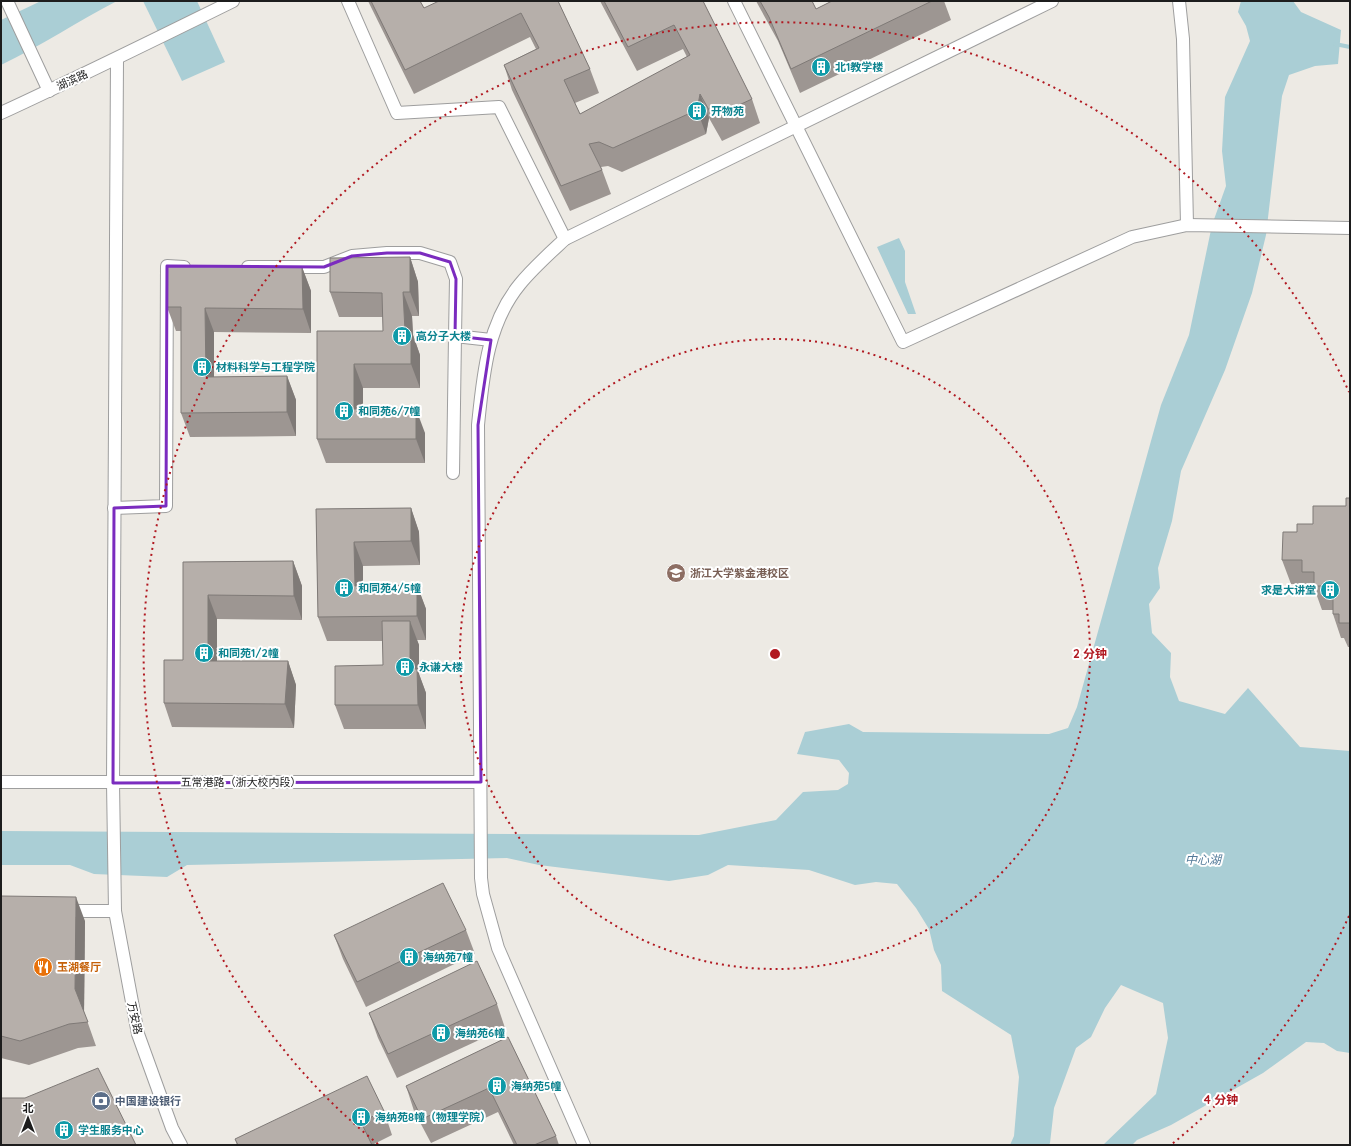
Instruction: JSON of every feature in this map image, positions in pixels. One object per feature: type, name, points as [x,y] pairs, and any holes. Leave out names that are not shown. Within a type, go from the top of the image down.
[{"type":"street","points":[[7,1],[49,91]]},
{"type":"street","name":"湖滨路","points":[[1,113],[117,59],[142,44],[233,1]]},
{"type":"street","points":[[348,1],[397,113],[499,107],[565,239]]},
{"type":"street","points":[[734,1],[903,342],[1132,237],[1191,226],[1350,228]]},
{"type":"street","points":[[584,1145],[498,948],[483,894],[481,878],[478,425],[482,386],[491,340],[505,307],[519,285],[565,239],[1052,1]]},
{"type":"street","points":[[1179,1],[1183,39],[1191,226]]},
{"type":"street","name":"万安路","points":[[117,59],[113,783],[115,911],[138,1034],[172,1128],[181,1145]]},
{"type":"street","points":[[235,267],[324,267],[352,256],[387,253],[420,253],[450,262],[456,279],[453,473]]},
{"type":"street","points":[[114,508],[166,506],[167,266],[199,267]]},
{"type":"street","points":[[455,336],[491,340]]},
{"type":"street","name":"五常港路（浙大校内段）","points":[[1,782],[481,782]]},
{"type":"street","points":[[54,911],[115,911]]},
{"type":"highlighted area","points":[[387,253],[420,253],[450,262],[456,279],[455,336],[491,340],[478,425],[481,782],[113,783],[114,508],[166,506],[167,266],[324,267],[352,256]]},
{"type":"water","points":[[41,1],[117,1],[31,50],[1,65],[1,20]]},
{"type":"water","points":[[143,1],[197,1],[225,62],[182,81]]},
{"type":"water","name":"中心湖","points":[[1241,1],[1293,1],[1301,12],[1341,30],[1338,64],[1315,66],[1289,75],[1282,96],[1266,235],[1252,293],[1225,370],[1181,471],[1172,521],[1158,568],[1160,588],[1149,604],[1152,633],[1171,653],[1170,677],[1179,701],[1225,714],[1248,688],[1300,747],[1350,751],[1350,1053],[1337,1051],[1324,1043],[1306,1042],[1263,1073],[1171,1125],[1137,1140],[1132,1145],[1103,1145],[1156,1094],[1168,1038],[1163,1003],[1121,985],[1105,1008],[1091,1037],[1076,1048],[1054,1108],[1049,1145],[1010,1145],[1014,1136],[1019,1077],[1011,1035],[942,991],[941,965],[934,950],[929,929],[916,908],[897,884],[876,882],[855,885],[809,870],[728,865],[708,875],[669,881],[539,865],[507,858],[187,865],[167,877],[94,874],[70,865],[1,865],[1,831],[699,835],[776,820],[803,792],[838,790],[848,784],[849,773],[839,760],[797,754],[805,732],[849,724],[863,732],[1049,734],[1068,728],[1077,707],[1161,405],[1189,335],[1212,225],[1226,186],[1222,151],[1225,97],[1250,41],[1246,26],[1238,12]]},
{"type":"water","points":[[899,238],[905,251],[905,282],[916,314],[908,314],[877,247]]},
{"type":"building","name":"开物苑","points":[[371,1],[420,1],[424,8],[439,1],[558,1],[590,69],[564,80],[580,114],[690,55],[674,25],[628,47],[604,1],[703,1],[752,99],[713,117],[700,94],[697,110],[613,148],[599,142],[589,144],[602,170],[561,186],[504,65],[539,48],[521,13],[405,70]]},
{"type":"building","points":[[760,1],[812,1],[816,9],[832,1],[932,1],[791,69],[769,17]]},
{"type":"building","points":[[410,257],[410,292],[403,292],[405,331],[411,331],[411,364],[354,364],[354,409],[416,409],[416,439],[317,439],[317,331],[383,331],[382,293],[330,292],[330,258]]},
{"type":"building","points":[[167,266],[302,267],[303,309],[205,308],[206,377],[287,376],[287,412],[181,413],[181,307],[167,307]]},
{"type":"building","points":[[1346,498],[1350,498],[1350,623],[1339,623],[1339,614],[1333,614],[1333,586],[1314,586],[1314,572],[1302,572],[1302,560],[1282,560],[1283,532],[1297,532],[1297,524],[1313,524],[1313,506],[1346,506]]},
{"type":"building","points":[[411,508],[411,541],[354,542],[355,586],[417,585],[417,616],[318,617],[316,509]]},
{"type":"building","points":[[293,561],[294,596],[208,595],[208,661],[288,661],[285,704],[164,703],[164,660],[183,660],[183,562]]},
{"type":"building","points":[[382,621],[410,621],[410,669],[417,669],[418,705],[335,705],[335,666],[383,665]]},
{"type":"building","points":[[443,883],[466,930],[357,982],[334,935]]},
{"type":"building","name":"玉湖餐厅","points":[[1,896],[76,897],[75,989],[88,1022],[69,1024],[20,1041],[1,1036]]},
{"type":"building","points":[[477,961],[497,1004],[388,1054],[369,1013]]},
{"type":"building","points":[[508,1037],[556,1136],[534,1145],[517,1145],[489,1088],[422,1119],[406,1086]]},
{"type":"building","name":"学生服务中心","points":[[98,1068],[136,1145],[1,1145],[1,1098],[25,1098]]},
{"type":"building","points":[[367,1076],[384,1111],[361,1122],[372,1145],[238,1145],[235,1139]]},
{"type":"waterway","points":[[1335,44],[1350,47]]},
{"type":"place","name":"北1教学楼","points":[[821,67]]},
{"type":"place","name":"开物苑","points":[[697,111]]},
{"type":"place","name":"高分子大楼","points":[[402,336]]},
{"type":"place","name":"材料科学与工程学院","points":[[202,367]]},
{"type":"place","name":"和同苑6/7幢","points":[[344,411]]},
{"type":"place","name":"浙江大学紫金港校区","points":[[676,573]]},
{"type":"place","name":"和同苑4/5幢","points":[[344,588]]},
{"type":"place","name":"求是大讲堂","points":[[1330,590]]},
{"type":"place","name":"和同苑1/2幢","points":[[204,653]]},
{"type":"place","name":"永谦大楼","points":[[405,667]]},
{"type":"place","name":"海纳苑7幢","points":[[409,957]]},
{"type":"place","name":"玉湖餐厅","points":[[43,967]]},
{"type":"place","name":"海纳苑6幢","points":[[441,1033]]},
{"type":"place","name":"海纳苑5幢","points":[[497,1086]]},
{"type":"place","name":"中国建设银行","points":[[101,1101]]},
{"type":"place","name":"海纳苑8幢（物理学院）","points":[[361,1117]]},
{"type":"place","name":"学生服务中心","points":[[64,1130]]}]
